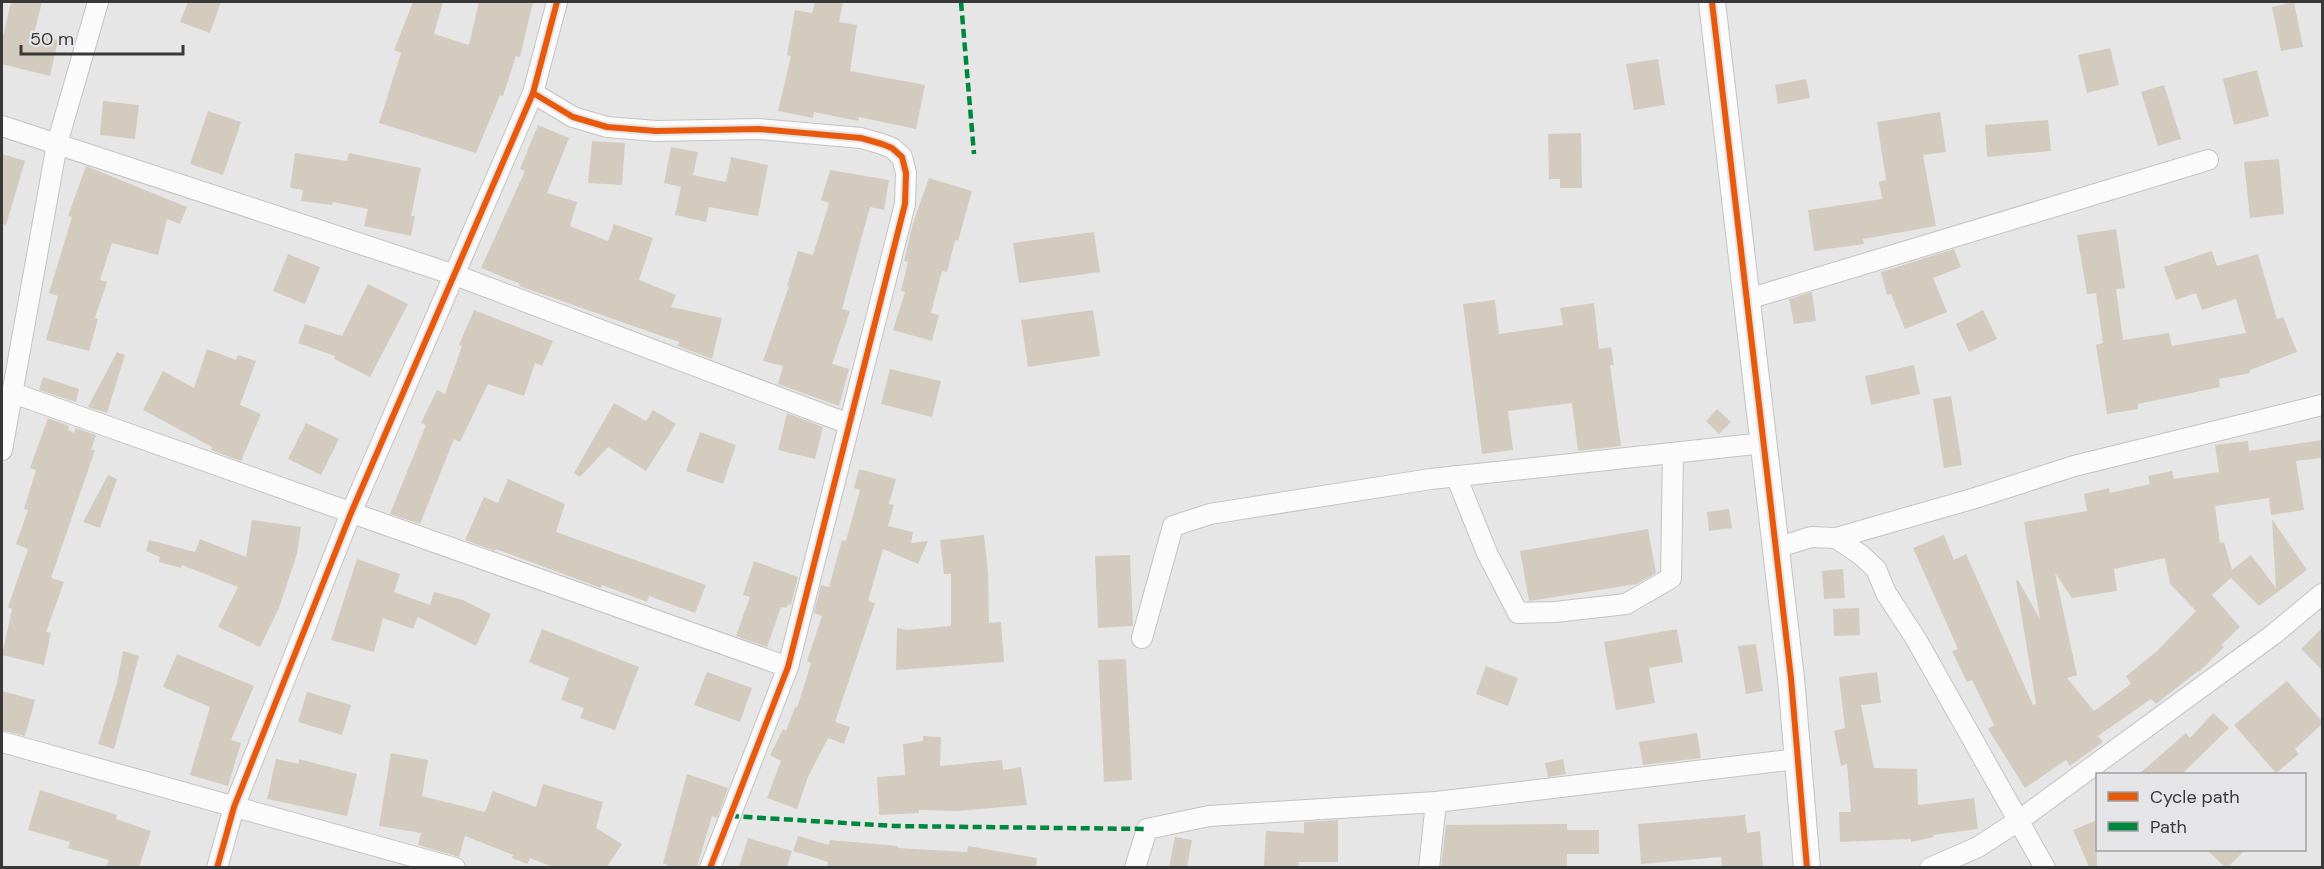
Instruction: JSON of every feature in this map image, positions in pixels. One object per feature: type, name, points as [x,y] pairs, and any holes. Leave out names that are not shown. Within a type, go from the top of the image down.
[{"type":"street","points":[[2,450],[57,144],[99,2]]},
{"type":"street","points":[[217,867],[234,807],[351,513],[533,93],[557,2]]},
{"type":"street","points":[[1712,2],[1776,548],[1807,867]]},
{"type":"street","points":[[533,93],[573,117],[607,127],[656,131],[759,129],[861,138],[892,148],[902,157],[906,173],[905,204],[788,667],[710,867]]},
{"type":"street","points":[[2,126],[455,275],[849,424]]},
{"type":"street","points":[[1748,299],[2208,160]]},
{"type":"street","points":[[14,393],[788,667]]},
{"type":"street","points":[[1776,548],[1811,537],[1836,538],[1972,499],[2074,466],[2322,405]]},
{"type":"street","points":[[1142,638],[1173,526],[1210,514],[1456,476],[1764,443]]},
{"type":"street","points":[[1456,476],[1487,554],[1518,613],[1555,612],[1626,604],[1671,578],[1673,453]]},
{"type":"street","points":[[1836,538],[1861,555],[1876,569],[1886,593],[1916,639],[2045,867]]},
{"type":"street","points":[[1930,867],[1978,847],[2018,821],[2274,634],[2322,594]]},
{"type":"street","points":[[2,742],[455,867]]},
{"type":"street","points":[[1136,867],[1147,829],[1209,816],[1436,802],[1797,759]]},
{"type":"street","points":[[1429,867],[1436,802]]},
{"type":"building","points":[[11,2],[42,2],[34,34],[58,40],[50,76],[2,64],[2,41]]},
{"type":"building","points":[[188,2],[221,2],[210,33],[180,22]]},
{"type":"building","points":[[413,2],[443,2],[434,34],[469,45],[479,2],[533,2],[520,57],[516,56],[503,96],[500,95],[476,153],[379,123],[401,53],[394,50]]},
{"type":"building","points":[[815,2],[843,2],[839,22],[857,25],[850,71],[925,85],[916,129],[859,117],[858,121],[814,112],[813,118],[778,111],[791,56],[787,55],[795,10],[812,13]]},
{"type":"building","points":[[2294,2],[2303,47],[2281,51],[2272,7]]},
{"type":"building","points":[[2110,48],[2119,85],[2087,93],[2078,55]]},
{"type":"building","points":[[1658,59],[1665,105],[1634,110],[1626,64]]},
{"type":"building","points":[[2257,70],[2269,116],[2234,125],[2223,79]]},
{"type":"building","points":[[1806,79],[1810,98],[1778,104],[1775,85]]},
{"type":"building","points":[[2164,85],[2181,139],[2158,146],[2141,92]]},
{"type":"building","points":[[103,101],[139,105],[135,139],[100,135]]},
{"type":"building","points":[[208,111],[241,122],[223,175],[190,164]]},
{"type":"building","points":[[1940,112],[1946,152],[1923,155],[1936,226],[1863,239],[1864,244],[1814,251],[1808,210],[1882,199],[1879,182],[1886,180],[1877,122]]},
{"type":"building","points":[[2048,120],[2051,151],[1987,157],[1985,125]]},
{"type":"building","points":[[538,125],[569,138],[547,193],[577,202],[570,226],[608,241],[614,224],[653,238],[639,280],[676,295],[671,307],[722,318],[712,359],[678,346],[679,342],[519,286],[520,284],[481,268],[525,171],[520,169]]},
{"type":"building","points":[[1581,133],[1582,188],[1560,188],[1560,179],[1549,179],[1548,134]]},
{"type":"building","points":[[592,141],[625,143],[622,185],[588,183]]},
{"type":"building","points":[[671,147],[698,152],[693,175],[726,182],[731,157],[768,165],[758,216],[709,207],[706,222],[675,215],[681,187],[664,183]]},
{"type":"building","points":[[295,153],[347,161],[349,153],[421,168],[411,216],[415,216],[411,236],[364,226],[368,209],[333,202],[332,205],[301,201],[303,190],[290,188]]},
{"type":"building","points":[[2,154],[25,161],[6,225],[2,224]]},
{"type":"building","points":[[2279,159],[2284,214],[2250,218],[2244,162]]},
{"type":"building","points":[[86,166],[187,207],[180,224],[167,219],[158,255],[112,243],[100,280],[107,282],[95,318],[98,319],[89,351],[46,340],[58,296],[49,293],[72,217],[68,216]]},
{"type":"building","points":[[830,170],[889,180],[884,210],[870,207],[842,309],[850,311],[832,364],[849,369],[839,406],[778,384],[783,366],[763,361],[789,286],[787,286],[798,251],[813,255],[829,203],[821,200]]},
{"type":"building","points":[[929,178],[972,191],[947,272],[942,271],[931,313],[939,315],[932,341],[893,330],[905,292],[901,291],[908,262],[904,261],[913,223]]},
{"type":"building","points":[[2116,229],[2125,288],[2116,289],[2123,340],[2169,333],[2172,346],[2246,333],[2236,299],[2202,310],[2196,293],[2176,300],[2164,267],[2212,251],[2217,266],[2258,254],[2277,319],[2283,317],[2297,352],[2250,370],[2250,373],[2219,379],[2220,387],[2138,404],[2138,409],[2107,414],[2096,345],[2103,343],[2096,293],[2087,294],[2077,235]]},
{"type":"building","points":[[1094,232],[1100,272],[1019,283],[1013,243]]},
{"type":"building","points":[[1954,249],[1961,267],[1933,278],[1947,312],[1905,329],[1891,294],[1887,295],[1881,272]]},
{"type":"building","points":[[288,254],[320,267],[305,304],[273,291]]},
{"type":"building","points":[[368,284],[408,304],[370,377],[334,359],[335,356],[298,343],[305,324],[342,336]]},
{"type":"building","points":[[1812,292],[1816,321],[1794,324],[1789,299]]},
{"type":"building","points":[[1495,300],[1499,334],[1563,325],[1560,308],[1594,303],[1599,349],[1611,347],[1614,365],[1610,365],[1621,446],[1578,451],[1572,403],[1508,411],[1513,450],[1482,454],[1463,304]]},
{"type":"building","points":[[474,310],[553,341],[542,366],[535,363],[524,396],[488,384],[460,442],[454,439],[420,524],[390,514],[426,425],[421,423],[437,390],[445,394],[462,346],[459,345]]},
{"type":"building","points":[[1093,310],[1100,356],[1028,367],[1021,320]]},
{"type":"building","points":[[1983,310],[1997,339],[1969,352],[1956,324]]},
{"type":"building","points":[[207,349],[236,360],[238,355],[256,361],[240,405],[261,414],[241,461],[211,450],[212,447],[143,410],[163,371],[194,388]]},
{"type":"building","points":[[117,352],[125,355],[107,413],[88,407]]},
{"type":"building","points":[[1914,365],[1920,394],[1871,405],[1865,376]]},
{"type":"building","points":[[890,369],[941,381],[932,417],[881,404]]},
{"type":"building","points":[[43,377],[79,389],[76,402],[39,390]]},
{"type":"building","points":[[1951,396],[1962,465],[1944,468],[1933,399]]},
{"type":"building","points":[[614,403],[646,421],[653,410],[676,424],[646,471],[608,447],[580,477],[574,473]]},
{"type":"building","points":[[1717,409],[1731,422],[1719,434],[1706,421]]},
{"type":"building","points":[[787,413],[823,427],[815,459],[778,450]]},
{"type":"building","points":[[48,418],[69,426],[68,430],[74,433],[76,428],[96,435],[91,450],[95,450],[51,578],[64,582],[46,632],[51,633],[44,665],[2,655],[12,609],[8,607],[28,549],[16,544],[28,510],[24,509],[36,470],[30,468]]},
{"type":"building","points":[[306,423],[339,439],[321,475],[288,459]]},
{"type":"building","points":[[700,432],[736,445],[723,484],[686,471]]},
{"type":"building","points":[[2322,440],[2322,458],[2296,461],[2304,510],[2271,515],[2269,498],[2215,506],[2220,543],[2224,542],[2232,570],[2251,555],[2276,588],[2272,519],[2307,570],[2259,606],[2231,578],[2212,595],[2240,627],[2221,645],[2224,647],[2199,672],[2156,704],[2151,699],[2098,736],[2103,742],[2070,766],[2066,760],[2025,788],[1988,729],[1994,725],[1972,680],[1967,682],[1952,651],[1958,649],[1913,548],[1944,535],[1954,560],[1966,554],[2033,705],[2036,704],[2016,581],[2018,580],[2040,619],[2024,522],[2087,511],[2084,494],[2109,488],[2110,493],[2150,484],[2148,476],[2172,471],[2174,479],[2219,472],[2215,445],[2248,441],[2249,451]],"holes":[[[2165,558],[2170,584],[2196,611],[2156,652],[2126,676],[2131,684],[2094,711],[2067,678],[2077,675],[2055,573],[2072,598],[2117,591],[2114,569]]]},
{"type":"building","points":[[859,469],[896,479],[889,504],[894,505],[888,526],[913,532],[911,543],[928,541],[918,564],[883,549],[868,601],[875,603],[835,722],[850,727],[844,744],[828,738],[808,777],[797,809],[767,798],[781,761],[770,755],[783,729],[786,731],[795,707],[797,708],[811,663],[807,661],[822,616],[814,613],[821,585],[829,587],[842,540],[846,541],[860,490],[854,488]]},
{"type":"building","points":[[108,475],[117,479],[100,528],[83,522]]},
{"type":"building","points":[[508,479],[565,504],[556,532],[706,585],[695,613],[649,596],[647,602],[602,585],[601,588],[496,549],[495,551],[465,540],[484,497],[498,503]]},
{"type":"building","points":[[1729,509],[1732,528],[1709,531],[1707,512]]},
{"type":"building","points":[[252,520],[301,527],[297,554],[279,608],[260,647],[218,627],[238,587],[182,565],[181,568],[159,562],[160,557],[146,551],[149,540],[195,552],[200,539],[246,557]]},
{"type":"building","points":[[1648,529],[1656,573],[1637,584],[1529,601],[1520,551]]},
{"type":"building","points":[[984,535],[988,573],[989,623],[1001,622],[1004,662],[896,670],[897,628],[907,630],[951,626],[951,574],[944,574],[940,540]]},
{"type":"building","points":[[1130,555],[1133,626],[1098,628],[1095,556]]},
{"type":"building","points":[[357,559],[400,574],[394,592],[430,605],[434,592],[463,600],[491,614],[476,646],[418,617],[413,629],[383,618],[374,652],[331,640]]},
{"type":"building","points":[[754,561],[798,577],[791,605],[788,604],[786,608],[781,607],[767,647],[736,636],[750,597],[743,595]]},
{"type":"building","points":[[1843,569],[1845,598],[1824,599],[1822,571]]},
{"type":"building","points":[[1859,608],[1860,635],[1834,636],[1833,609]]},
{"type":"building","points":[[2322,628],[2322,670],[2301,649]]},
{"type":"building","points":[[542,629],[639,667],[615,730],[580,718],[584,708],[561,700],[569,678],[529,662]]},
{"type":"building","points":[[1677,629],[1683,662],[1649,668],[1655,703],[1616,710],[1604,642]]},
{"type":"building","points":[[1756,644],[1763,691],[1746,694],[1738,646]]},
{"type":"building","points":[[123,651],[139,656],[114,749],[98,744],[117,683]]},
{"type":"building","points":[[177,654],[254,686],[231,740],[241,743],[228,786],[190,775],[210,707],[163,687]]},
{"type":"building","points":[[1126,659],[1132,780],[1104,782],[1098,660]]},
{"type":"building","points":[[1486,666],[1518,678],[1508,706],[1476,694]]},
{"type":"building","points":[[707,672],[752,688],[740,722],[694,705]]},
{"type":"building","points":[[1877,672],[1881,703],[1861,705],[1874,768],[1917,769],[1918,805],[1974,798],[1978,829],[1933,835],[1934,837],[1911,842],[1911,839],[1840,842],[1839,812],[1851,812],[1847,764],[1841,766],[1834,731],[1845,728],[1839,677]]},
{"type":"building","points":[[2287,681],[2322,721],[2322,724],[2295,749],[2299,754],[2276,773],[2234,725]]},
{"type":"building","points":[[2,691],[35,700],[25,736],[2,730]]},
{"type":"building","points":[[307,692],[351,705],[342,735],[298,722]]},
{"type":"building","points":[[2213,713],[2229,728],[2183,773],[2140,773],[2186,733],[2190,738]]},
{"type":"building","points":[[1697,733],[1701,758],[1643,765],[1639,742]]},
{"type":"building","points":[[923,736],[941,737],[940,766],[1002,760],[1003,770],[1021,767],[1027,805],[957,811],[919,810],[919,813],[879,815],[877,777],[905,775],[903,744],[923,741]]},
{"type":"building","points":[[391,753],[428,760],[422,796],[485,812],[493,791],[536,807],[543,784],[603,802],[596,828],[622,844],[607,867],[553,867],[530,858],[527,864],[512,858],[513,855],[465,836],[459,857],[418,845],[421,833],[379,826]]},
{"type":"building","points":[[276,759],[299,764],[299,759],[357,774],[347,816],[267,799]]},
{"type":"building","points":[[1563,759],[1566,774],[1548,777],[1545,763]]},
{"type":"building","points":[[687,774],[728,788],[717,818],[712,816],[697,867],[670,867],[663,863]]},
{"type":"building","points":[[40,790],[117,815],[116,819],[151,831],[139,867],[106,867],[109,860],[68,848],[70,842],[28,830]]},
{"type":"building","points":[[1745,815],[1747,833],[1760,831],[1763,867],[1722,867],[1721,857],[1641,864],[1638,824]]},
{"type":"building","points":[[1338,820],[1338,862],[1299,862],[1298,867],[1264,866],[1266,831],[1304,833],[1304,822]]},
{"type":"building","points":[[2096,820],[2097,867],[2089,867],[2073,830]]},
{"type":"building","points":[[1567,824],[1567,830],[1599,830],[1599,854],[1567,854],[1567,867],[1441,867],[1446,825]]},
{"type":"building","points":[[798,836],[829,845],[830,840],[898,846],[898,848],[967,852],[968,846],[1037,858],[1036,867],[827,867],[828,862],[793,851]]},
{"type":"building","points":[[1175,837],[1192,840],[1187,867],[1169,867]]},
{"type":"building","points":[[748,838],[792,851],[787,867],[739,867]]},
{"type":"building","points":[[2208,851],[2244,851],[2228,867],[2225,867]]},
{"type":"marked path","points":[[961,2],[974,154]]},
{"type":"marked path","points":[[730,816],[894,826],[1147,829]]},
{"type":"cycle path","points":[[217,868],[234,807],[351,513],[533,93],[557,2]]},
{"type":"cycle path","points":[[1712,2],[1791,678],[1807,868]]},
{"type":"cycle path","points":[[533,93],[573,117],[607,127],[656,131],[759,129],[861,138],[892,148],[902,157],[906,173],[905,204],[788,667],[710,868]]}]
